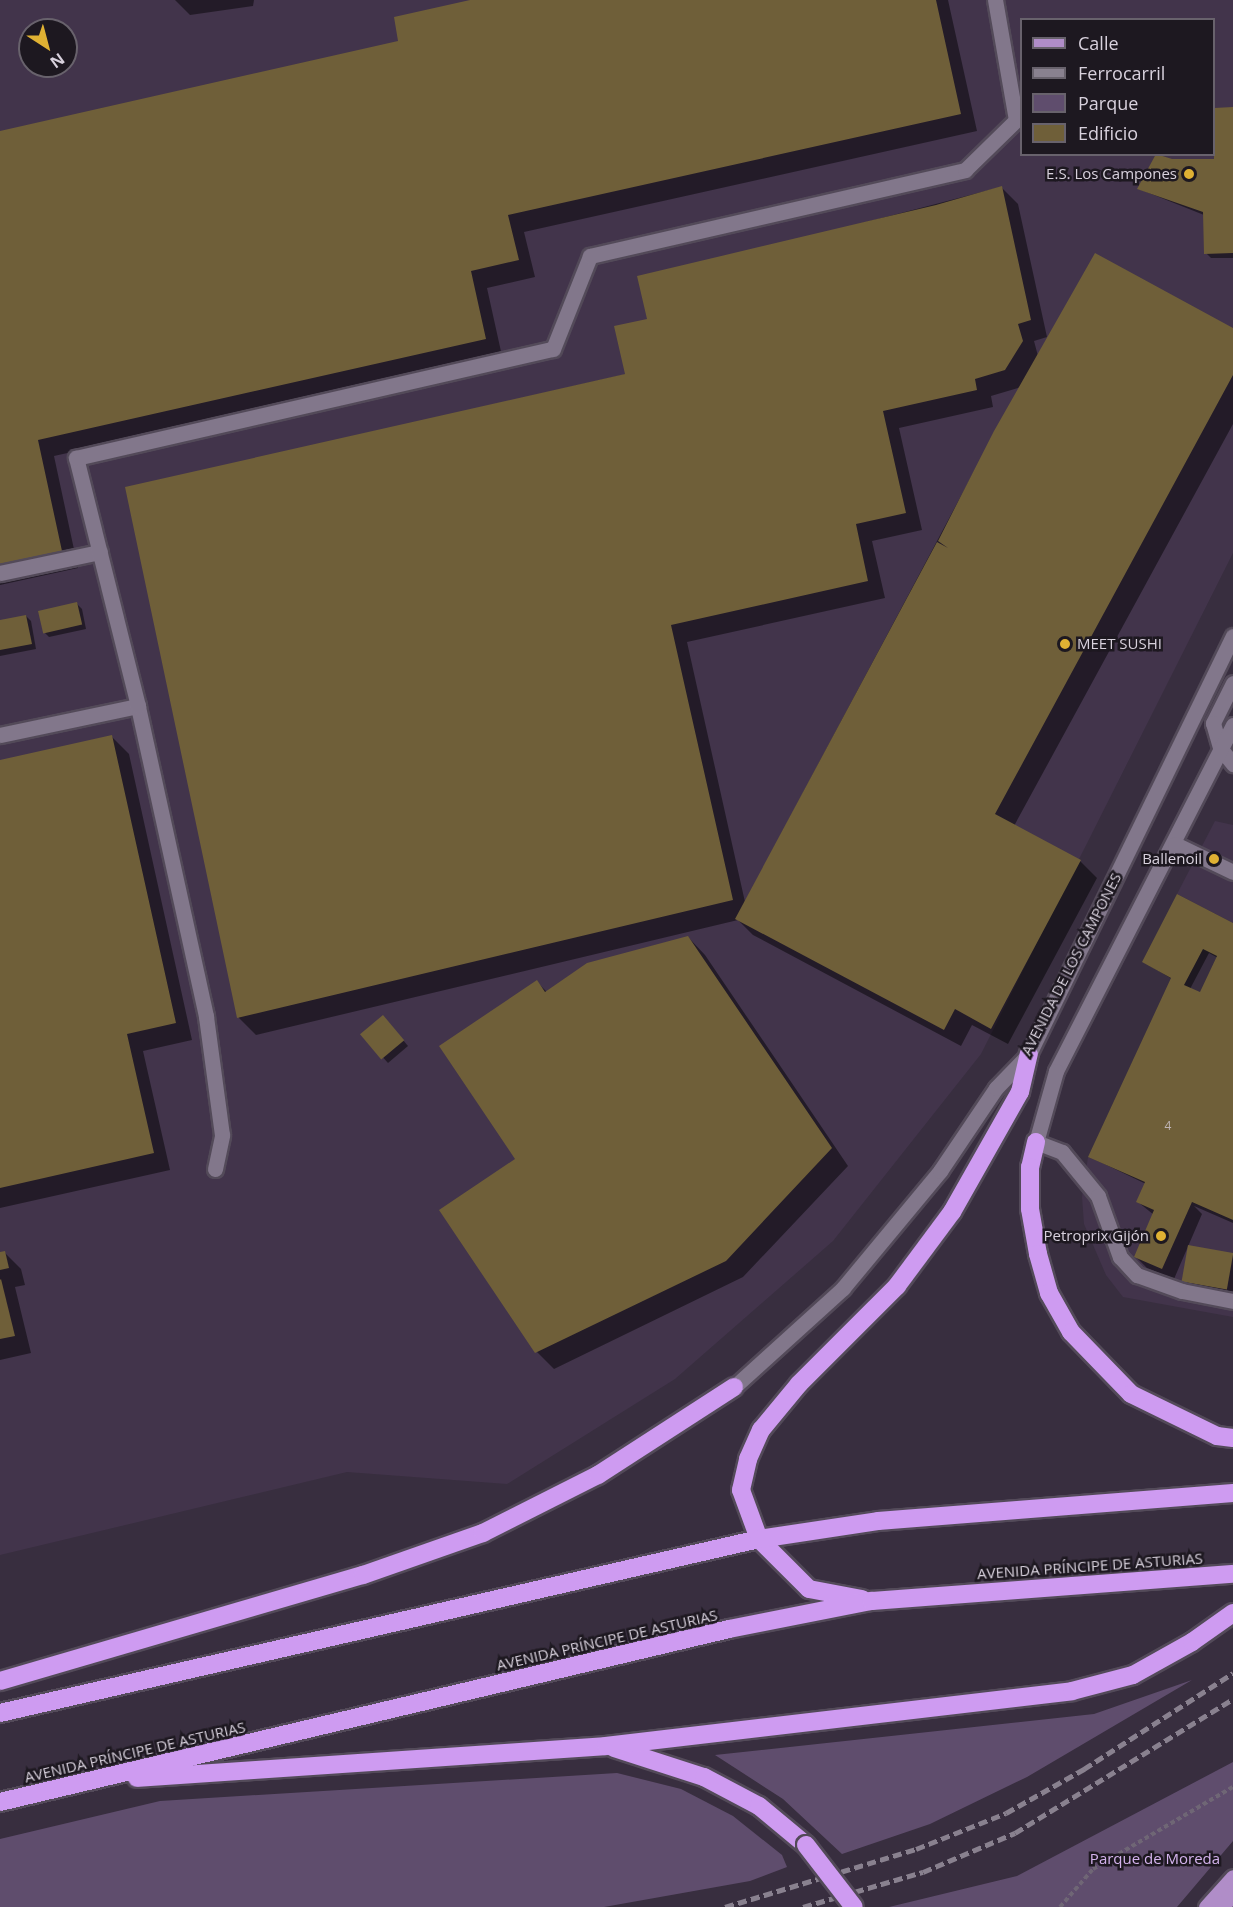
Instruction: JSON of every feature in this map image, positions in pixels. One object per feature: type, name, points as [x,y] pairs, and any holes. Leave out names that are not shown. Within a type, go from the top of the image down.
[{"type":"highway","points":[[871,1601],[809,1589],[759,1539],[741,1490],[748,1459],[761,1430],[798,1384],[897,1286],[952,1212],[1020,1092],[1029,1054]]},
{"type":"highway","points":[[1036,1142],[1030,1167],[1030,1209],[1038,1254],[1049,1293],[1071,1332],[1131,1394],[1217,1436],[1233,1438]]},
{"type":"highway","points":[[0,1681],[363,1575],[483,1533],[598,1475],[734,1387]]},
{"type":"highway","points":[[0,1713],[759,1539],[878,1521],[1233,1493]]},
{"type":"highway","name":"AVENIDA PRÍNCIPE DE ASTURIAS","points":[[0,1802],[729,1629],[871,1601],[1231,1574]]},
{"type":"highway","points":[[85,1782],[606,1746],[1072,1691],[1133,1675],[1192,1642],[1233,1613]]},
{"type":"highway","points":[[606,1746],[704,1777],[759,1806],[806,1845],[854,1907]]},
{"type":"main road","points":[[1206,1907],[1233,1877]]},
{"type":"main road","points":[[1222,1907],[1233,1892]]},
{"type":"street","points":[[215,1169],[222,1135],[206,1016],[138,706],[76,458],[553,349],[590,256],[965,170],[1016,120],[995,0]]},
{"type":"street","points":[[0,573],[100,552]]},
{"type":"street","name":"AVENIDA DE LOS CAMPONES","points":[[734,1387],[843,1288],[940,1171],[996,1088],[1029,1054],[1233,636]]},
{"type":"street","points":[[1233,683],[1214,723],[1220,748],[1233,764]]},
{"type":"street","points":[[0,735],[138,706]]},
{"type":"street","points":[[1233,724],[1175,843],[1056,1071],[1036,1142],[1062,1152],[1098,1196],[1120,1257],[1137,1275],[1182,1291],[1233,1301]]},
{"type":"street","points":[[1175,843],[1233,872]]},
{"type":"path","points":[[1060,1907],[1093,1869],[1233,1787]]},
{"type":"shaded area","points":[[0,0],[1233,0],[1233,553],[981,1054],[833,1241],[675,1379],[507,1484],[347,1472],[0,1555]]},
{"type":"shaded area","name":"Ballenoil","points":[[1215,821],[1233,825],[1233,923],[1177,894]]},
{"type":"shaded area","name":"Petroprix Gijón","points":[[1088,1157],[1233,1220],[1233,1317],[1123,1297],[1106,1275],[1084,1224],[1082,1197]]},
{"type":"green space","points":[[1192,1680],[1027,1777],[930,1824],[842,1854],[783,1799],[715,1755],[1094,1714]]},
{"type":"green space","name":"Parque de Moreda","points":[[1233,1762],[1233,1841],[1177,1907],[889,1907],[1017,1876]]},
{"type":"green space","points":[[617,1773],[681,1789],[733,1816],[782,1855],[787,1867],[750,1881],[604,1907],[0,1907],[0,1839],[160,1801]]},
{"type":"building","points":[[470,0],[936,0],[961,114],[508,215],[519,260],[471,271],[486,339],[38,440],[62,551],[0,565],[0,131],[398,41],[394,17]]},
{"type":"building","name":"E.S. Los Campones","points":[[1233,107],[1233,253],[1204,254],[1203,212],[1137,189],[1155,156],[1172,159],[1214,159],[1215,108]]},
{"type":"building","points":[[1002,186],[1031,320],[1018,324],[1023,341],[1005,370],[975,379],[977,390],[883,411],[906,513],[856,524],[868,581],[671,625],[733,900],[237,1018],[125,487],[625,374],[614,326],[647,319],[637,276],[936,205]]},
{"type":"building","points":[[1095,253],[1233,328],[1233,375],[995,814],[1081,860],[991,1029],[955,1009],[944,1030],[735,919],[937,542],[948,548],[938,541],[994,431]]},
{"type":"building","points":[[77,602],[82,624],[43,633],[38,611]]},
{"type":"building","points":[[26,615],[32,644],[0,650],[0,620]]},
{"type":"building","points":[[112,735],[176,1023],[127,1034],[154,1153],[0,1188],[0,760]]},
{"type":"building","points":[[1177,894],[1233,923],[1233,1220],[1192,1202],[1162,1269],[1134,1257],[1154,1210],[1136,1202],[1145,1182],[1088,1157],[1171,978],[1142,962]],"holes":[[[1203,949],[1217,956],[1200,992],[1184,985]]]},
{"type":"building","points":[[688,936],[832,1148],[726,1261],[535,1353],[439,1210],[515,1159],[439,1046],[537,980],[545,992],[587,963]]},
{"type":"building","points":[[383,1015],[404,1040],[381,1060],[360,1034]]},
{"type":"building","points":[[1188,1245],[1233,1253],[1227,1289],[1182,1281]]},
{"type":"building","points":[[5,1251],[9,1268],[0,1270],[0,1252]]},
{"type":"building","points":[[0,1280],[15,1336],[0,1339]]},
{"type":"railway","points":[[725,1907],[916,1849],[1006,1813],[1084,1769],[1233,1673]]},
{"type":"railway","points":[[803,1907],[923,1872],[1015,1833],[1233,1699]]},
{"type":"place","name":"E.S. Los Campones","points":[[1189,174]]},
{"type":"place","name":"MEET SUSHI","points":[[1065,644]]},
{"type":"place","name":"Ballenoil","points":[[1214,859]]},
{"type":"place","name":"Petroprix Gijón","points":[[1161,1236]]}]
